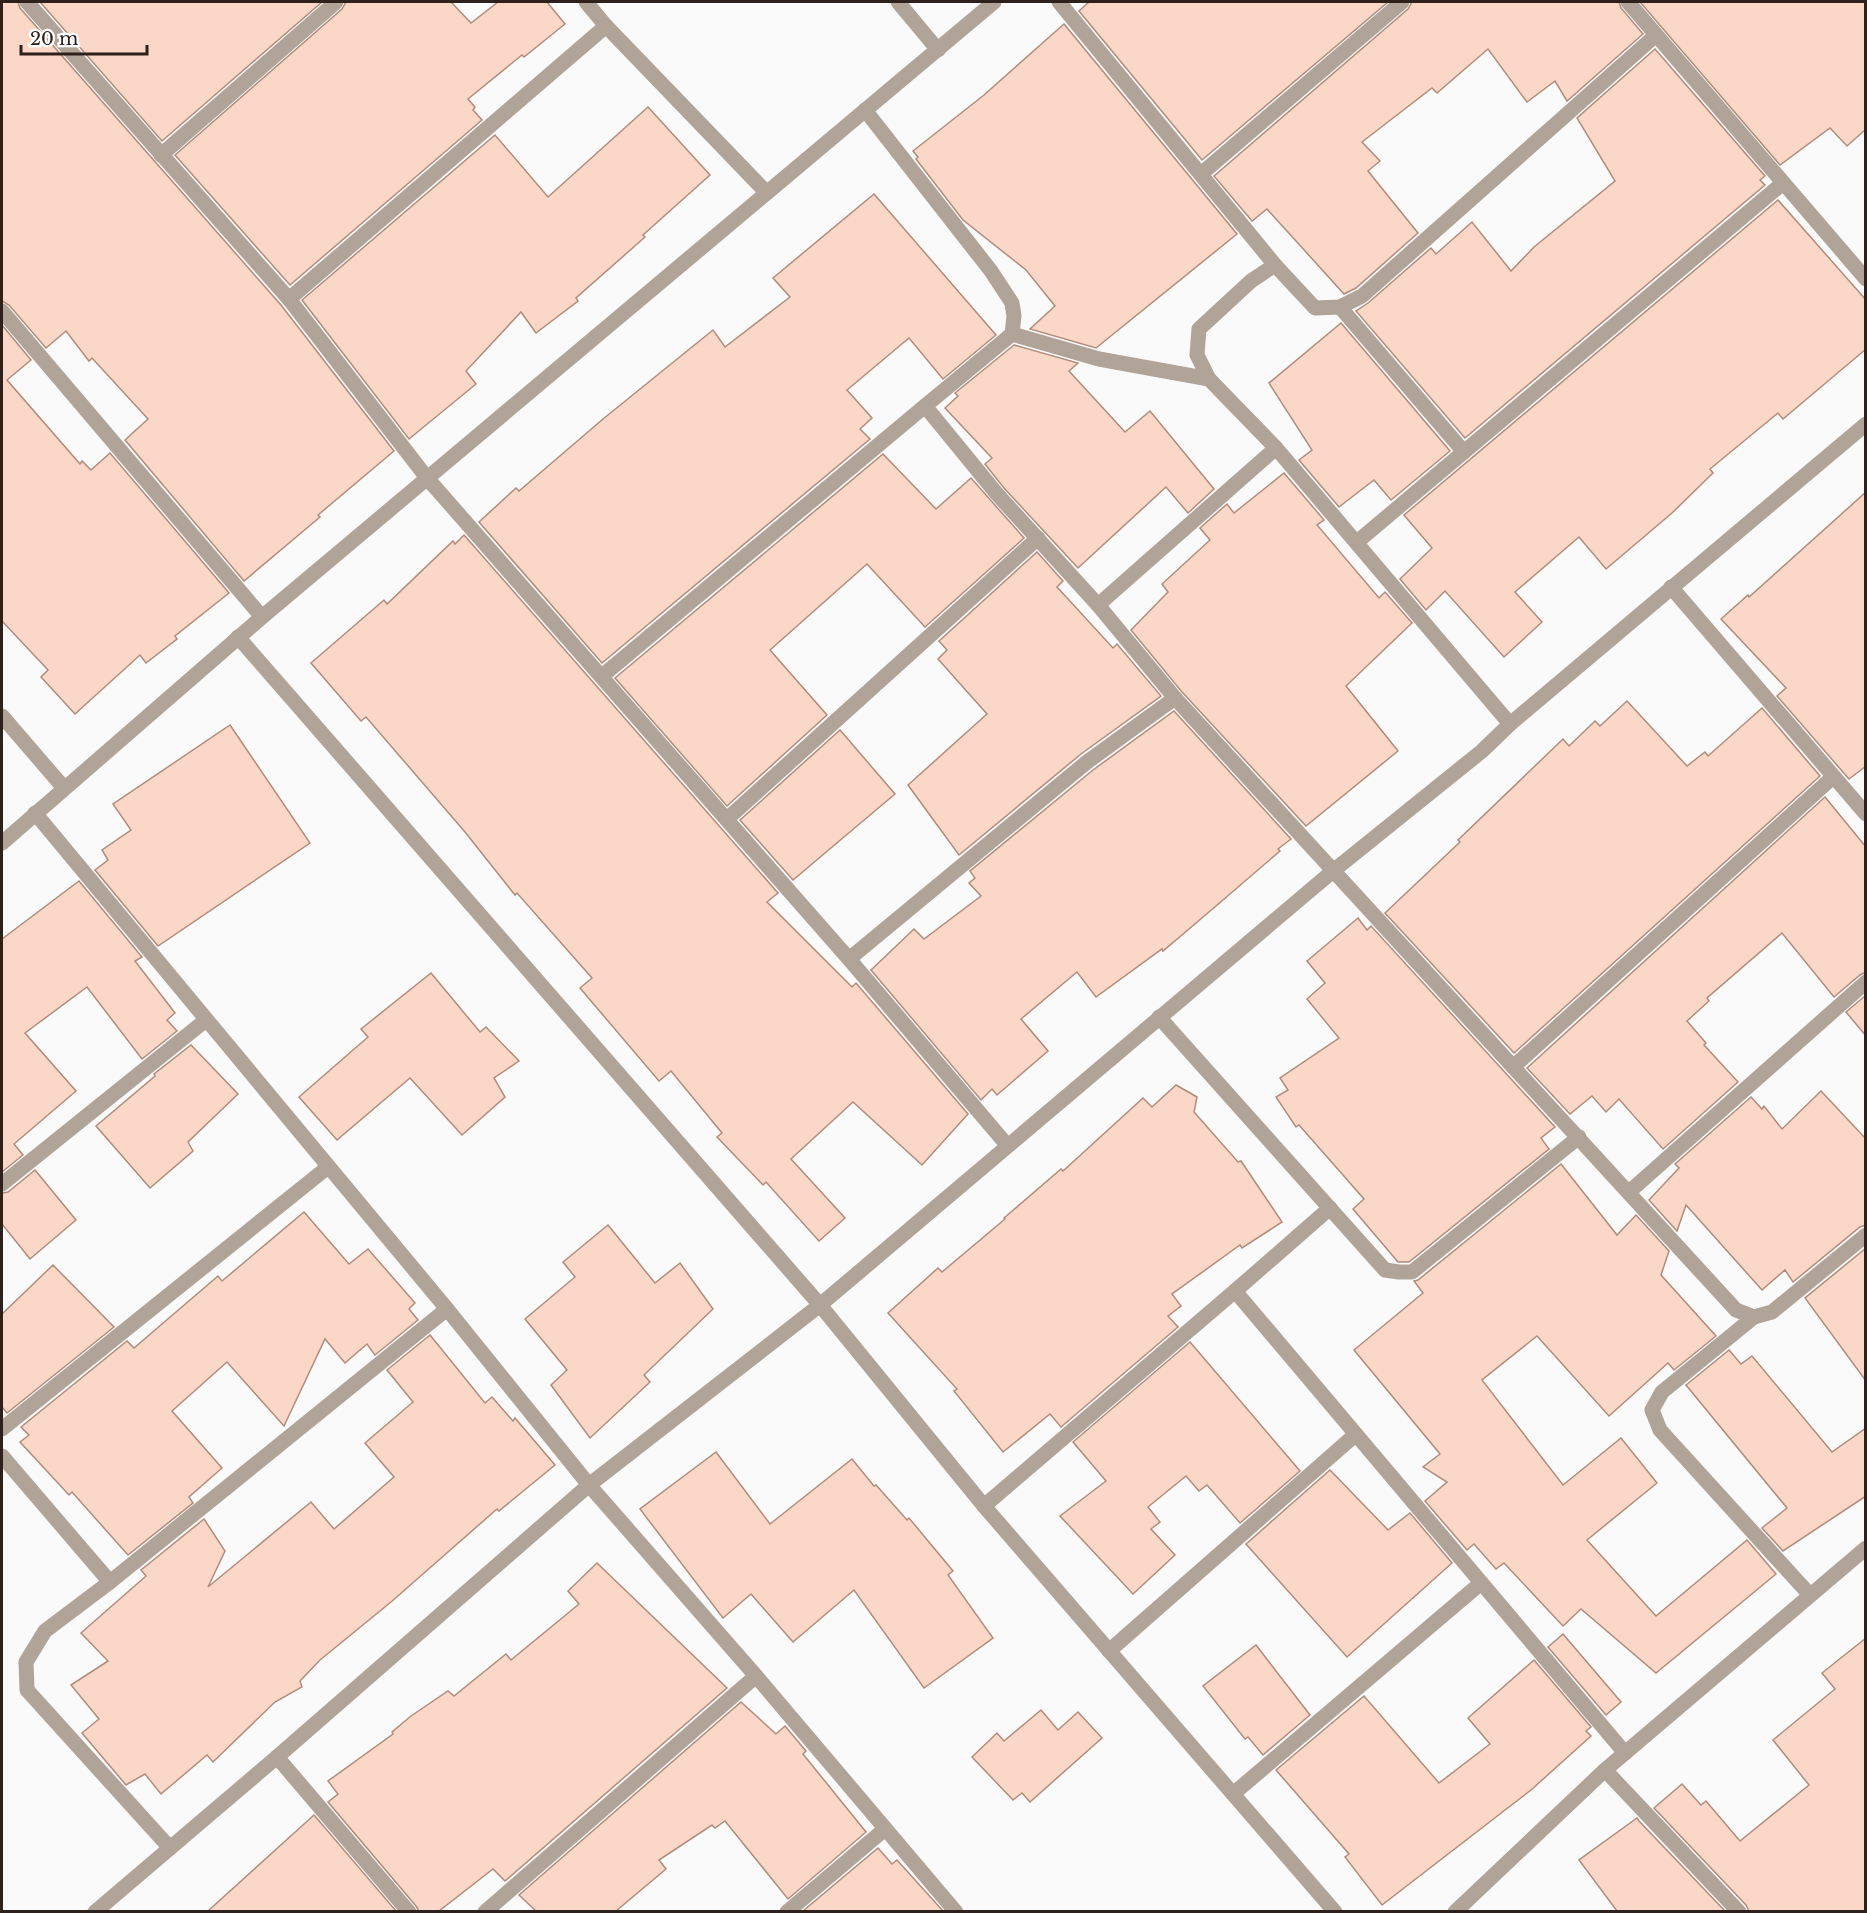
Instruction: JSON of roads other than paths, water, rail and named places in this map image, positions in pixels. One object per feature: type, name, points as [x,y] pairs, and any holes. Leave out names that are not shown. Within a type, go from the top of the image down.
[{"type":"street","points":[[161,155],[336,2]]},
{"type":"street","points":[[586,2],[606,26],[766,192]]},
{"type":"street","points":[[898,2],[938,50]]},
{"type":"street","points":[[2,843],[261,617],[994,2]]},
{"type":"street","points":[[1059,2],[1275,265],[1315,308],[1340,307],[1362,296],[1656,35]]},
{"type":"street","points":[[1201,174],[1402,2]]},
{"type":"street","points":[[1628,2],[1866,279]]},
{"type":"street","points":[[31,3],[161,155],[290,299],[428,478],[849,958],[1007,1145]]},
{"type":"street","points":[[290,299],[606,26]]},
{"type":"street","points":[[602,676],[1012,334],[1014,316],[1012,303],[990,271],[865,110]]},
{"type":"street","points":[[1357,542],[1783,183]]},
{"type":"street","points":[[1275,265],[1251,281],[1199,329],[1197,355],[1209,379],[1276,448],[1510,724]]},
{"type":"street","points":[[1340,307],[1464,452]]},
{"type":"street","points":[[2,311],[261,617]]},
{"type":"street","points":[[1012,334],[1099,359],[1209,379]]},
{"type":"street","points":[[926,406],[997,494],[1098,605],[1175,698],[1736,1310],[1754,1317]]},
{"type":"street","points":[[95,1911],[277,1757],[589,1485],[820,1305],[1159,1017],[1482,751],[1510,724],[1866,424]]},
{"type":"street","points":[[1098,605],[1276,448]]},
{"type":"street","points":[[727,819],[1038,538]]},
{"type":"street","points":[[1671,587],[1866,814]]},
{"type":"street","points":[[238,637],[820,1305],[984,1506],[1335,1911]]},
{"type":"street","points":[[849,958],[1088,762],[1175,698]]},
{"type":"street","points":[[2,716],[64,788]]},
{"type":"street","points":[[1513,1067],[1833,777]]},
{"type":"street","points":[[35,813],[447,1309],[589,1485],[756,1676],[956,1911]]},
{"type":"street","points":[[1629,1192],[1866,982]]},
{"type":"street","points":[[1159,1017],[1385,1270],[1412,1272],[1579,1137]]},
{"type":"street","points":[[2,1184],[206,1020]]},
{"type":"street","points":[[2,1429],[328,1167]]},
{"type":"street","points":[[984,1506],[1330,1208]]},
{"type":"street","points":[[1810,1595],[1660,1430],[1652,1410],[1662,1392],[1754,1317],[1772,1311],[1866,1234]]},
{"type":"street","points":[[1235,1291],[1625,1753]]},
{"type":"street","points":[[171,1848],[27,1690],[26,1662],[45,1631],[110,1582],[447,1309]]},
{"type":"street","points":[[1109,1651],[1355,1435]]},
{"type":"street","points":[[2,1456],[110,1582]]},
{"type":"street","points":[[1455,1911],[1605,1770],[1866,1548]]},
{"type":"street","points":[[1233,1794],[1481,1584]]},
{"type":"street","points":[[485,1911],[756,1676]]},
{"type":"street","points":[[277,1757],[409,1911]]},
{"type":"street","points":[[1605,1770],[1739,1911]]},
{"type":"street","points":[[787,1911],[885,1829]]}]
